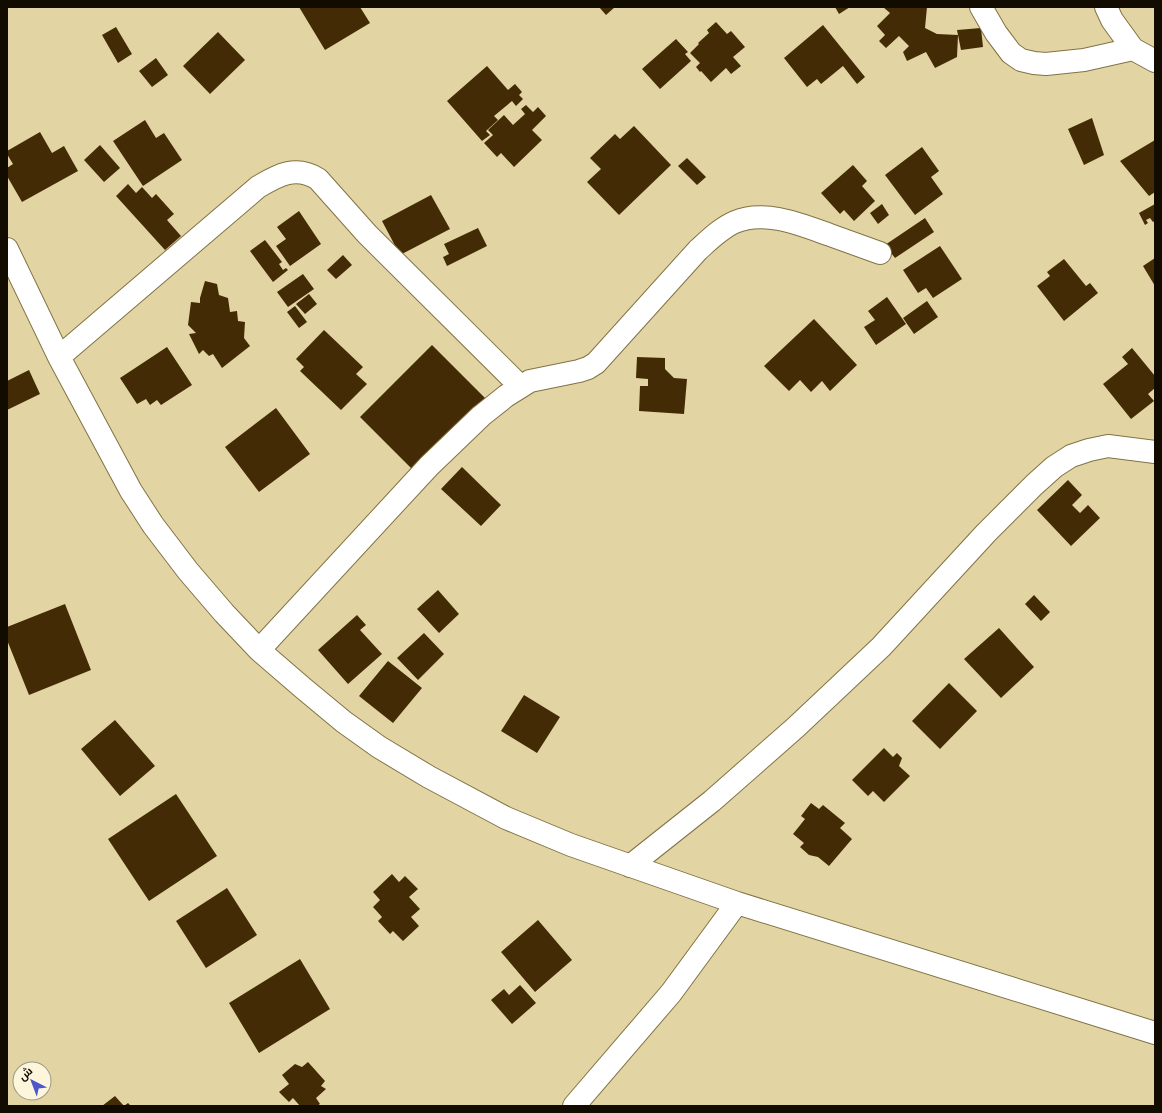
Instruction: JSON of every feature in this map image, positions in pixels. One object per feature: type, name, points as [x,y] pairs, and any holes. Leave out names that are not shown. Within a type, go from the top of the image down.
[{"type":"street","points":[[981,7],[996,33],[1011,53],[1021,60],[1046,64],[1084,60],[1133,48]]},
{"type":"street","points":[[1106,7],[1112,20],[1133,48],[1155,61]]},
{"type":"street","points":[[59,357],[258,187],[274,177],[287,172],[301,172],[310,174],[318,179],[367,234],[520,386]]},
{"type":"street","points":[[259,650],[429,466],[481,416],[506,396],[530,381],[579,371],[596,363],[698,250],[716,234],[735,222],[746,218],[761,217],[784,220],[880,253]]},
{"type":"street","points":[[7,249],[59,357],[131,491],[153,525],[188,571],[224,613],[259,650],[302,688],[344,722],[379,747],[429,777],[506,818],[571,845],[737,903],[1155,1033]]},
{"type":"street","points":[[630,866],[712,800],[796,728],[881,647],[986,533],[1054,467],[1072,456],[1089,450],[1108,446],[1155,452]]},
{"type":"street","points":[[574,1106],[671,993],[737,903]]},
{"type":"building","points":[[299,7],[360,7],[370,23],[325,50]]},
{"type":"building","points":[[599,7],[615,7],[606,15]]},
{"type":"building","points":[[835,7],[850,7],[839,14]]},
{"type":"building","points":[[883,7],[927,7],[925,28],[937,34],[958,35],[957,57],[935,68],[926,52],[907,61],[903,52],[909,46],[899,36],[886,48],[879,41],[885,35],[877,26],[890,13]]},
{"type":"building","points":[[716,22],[727,34],[731,31],[745,47],[733,57],[741,66],[731,74],[726,68],[711,82],[696,67],[700,63],[690,53],[709,33],[707,30]]},
{"type":"building","points":[[823,25],[865,77],[857,84],[843,66],[821,84],[817,79],[807,87],[784,58]]},
{"type":"building","points":[[116,27],[132,54],[118,63],[102,35]]},
{"type":"building","points":[[981,28],[983,47],[961,50],[957,30]]},
{"type":"building","points":[[218,32],[245,60],[210,94],[183,66]]},
{"type":"building","points":[[676,39],[688,52],[685,54],[691,61],[660,89],[642,69]]},
{"type":"building","points":[[156,58],[168,75],[152,87],[139,71]]},
{"type":"building","points":[[487,66],[508,90],[515,84],[522,92],[519,95],[523,99],[516,106],[512,101],[494,116],[498,120],[486,131],[490,135],[482,141],[447,101]]},
{"type":"building","points":[[526,105],[533,112],[538,107],[546,116],[532,130],[542,140],[514,167],[501,153],[497,157],[484,143],[493,135],[488,130],[504,115],[513,125],[525,114],[521,109]]},
{"type":"building","points":[[1092,118],[1104,155],[1084,165],[1068,129]]},
{"type":"building","points":[[145,120],[156,138],[164,133],[182,160],[143,186],[113,141]]},
{"type":"building","points":[[634,126],[671,165],[619,215],[587,182],[601,169],[590,158],[615,134],[620,139]]},
{"type":"building","points":[[40,132],[52,153],[64,146],[78,171],[22,202],[7,176],[7,168],[13,164],[7,154],[7,151]]},
{"type":"building","points":[[1155,140],[1155,192],[1149,196],[1120,161]]},
{"type":"building","points":[[100,145],[120,168],[104,182],[84,160]]},
{"type":"building","points":[[922,147],[939,171],[931,177],[943,194],[915,215],[885,175]]},
{"type":"building","points":[[687,158],[706,177],[697,185],[678,166]]},
{"type":"building","points":[[853,165],[867,181],[862,186],[875,201],[854,221],[844,210],[840,214],[821,193]]},
{"type":"building","points":[[128,184],[136,193],[142,187],[152,198],[156,194],[174,214],[167,220],[181,236],[165,250],[116,196]]},
{"type":"building","points":[[431,195],[450,229],[400,255],[382,221]]},
{"type":"building","points":[[882,204],[889,215],[878,224],[870,213]]},
{"type":"building","points":[[1155,204],[1155,221],[1153,222],[1150,218],[1146,220],[1148,223],[1145,225],[1139,213]]},
{"type":"building","points":[[299,211],[321,244],[290,266],[276,246],[286,239],[277,227]]},
{"type":"building","points":[[925,218],[934,232],[895,258],[885,245]]},
{"type":"building","points":[[478,228],[487,246],[447,266],[443,257],[449,254],[444,244]]},
{"type":"building","points":[[265,240],[282,262],[279,264],[283,270],[286,268],[288,270],[273,282],[250,251]]},
{"type":"building","points":[[940,246],[962,279],[933,298],[926,288],[918,293],[903,270]]},
{"type":"building","points":[[343,255],[352,265],[336,279],[327,270]]},
{"type":"building","points":[[1155,258],[1155,286],[1143,266]]},
{"type":"building","points":[[1064,259],[1086,286],[1090,283],[1098,293],[1064,321],[1037,286],[1050,276],[1047,272]]},
{"type":"building","points":[[303,274],[314,289],[288,307],[277,292]]},
{"type":"building","points":[[205,281],[217,284],[219,295],[228,298],[230,312],[237,311],[238,321],[245,322],[244,338],[250,346],[222,368],[213,354],[209,356],[203,350],[199,354],[189,334],[196,333],[188,325],[191,302],[200,303]]},
{"type":"building","points":[[309,294],[317,304],[305,314],[296,304]]},
{"type":"building","points":[[887,297],[906,324],[876,345],[864,327],[875,320],[868,311]]},
{"type":"building","points":[[927,301],[938,317],[914,334],[903,318]]},
{"type":"building","points":[[295,306],[307,322],[299,328],[287,312]]},
{"type":"building","points":[[814,319],[857,365],[830,391],[822,381],[811,392],[800,380],[789,391],[764,366]]},
{"type":"building","points":[[324,330],[363,367],[356,374],[367,384],[341,410],[300,371],[304,367],[296,359]]},
{"type":"building","points":[[432,345],[487,400],[415,472],[360,417]]},
{"type":"building","points":[[167,347],[192,385],[161,405],[157,400],[150,405],[146,399],[137,404],[120,378]]},
{"type":"building","points":[[1132,348],[1155,376],[1155,388],[1148,394],[1154,401],[1131,419],[1103,384],[1128,364],[1122,357]]},
{"type":"building","points":[[637,357],[665,358],[665,369],[674,378],[687,379],[684,414],[639,411],[640,386],[648,386],[648,379],[636,378]]},
{"type":"building","points":[[29,370],[40,394],[7,410],[7,381]]},
{"type":"building","points":[[276,408],[310,454],[259,492],[225,447]]},
{"type":"building","points":[[462,467],[501,505],[481,526],[441,489]]},
{"type":"building","points":[[1068,480],[1082,495],[1072,505],[1080,513],[1088,505],[1100,518],[1071,546],[1037,510]]},
{"type":"building","points":[[438,590],[459,614],[439,633],[417,609]]},
{"type":"building","points":[[1034,595],[1050,612],[1041,621],[1025,604]]},
{"type":"building","points":[[65,604],[91,670],[29,695],[7,640],[7,627]]},
{"type":"building","points":[[357,615],[366,625],[360,630],[382,654],[348,684],[318,650]]},
{"type":"building","points":[[999,628],[1034,667],[1001,698],[964,659]]},
{"type":"building","points":[[424,633],[444,654],[418,680],[397,658]]},
{"type":"building","points":[[388,661],[422,688],[393,723],[359,696]]},
{"type":"building","points":[[949,683],[977,711],[940,749],[912,721]]},
{"type":"building","points":[[524,695],[560,717],[537,753],[501,731]]},
{"type":"building","points":[[115,720],[155,766],[120,796],[81,749]]},
{"type":"building","points":[[884,748],[893,757],[897,753],[902,758],[899,766],[910,776],[884,802],[873,791],[868,796],[852,780]]},
{"type":"building","points":[[176,794],[217,856],[149,901],[108,839]]},
{"type":"building","points":[[811,803],[819,809],[823,805],[845,823],[840,828],[852,839],[829,866],[818,857],[809,855],[800,847],[804,843],[793,834],[805,819],[801,816]]},
{"type":"building","points":[[392,874],[399,882],[405,876],[418,889],[409,897],[420,909],[411,917],[419,926],[403,941],[393,931],[390,934],[378,921],[382,917],[373,907],[380,900],[373,892]]},
{"type":"building","points":[[227,888],[257,935],[206,968],[176,921]]},
{"type":"building","points":[[538,920],[572,960],[535,992],[501,952]]},
{"type":"building","points":[[300,959],[330,1009],[259,1053],[229,1003]]},
{"type":"building","points":[[520,985],[536,1003],[512,1024],[491,1000],[504,989],[509,995]]},
{"type":"building","points":[[308,1062],[325,1081],[321,1086],[326,1089],[316,1098],[320,1104],[317,1106],[300,1106],[293,1098],[289,1102],[279,1092],[289,1084],[282,1075],[295,1064],[302,1067]]},
{"type":"building","points":[[115,1096],[124,1106],[102,1106]]},
{"type":"building","points":[[128,1103],[131,1106],[124,1106]]}]
